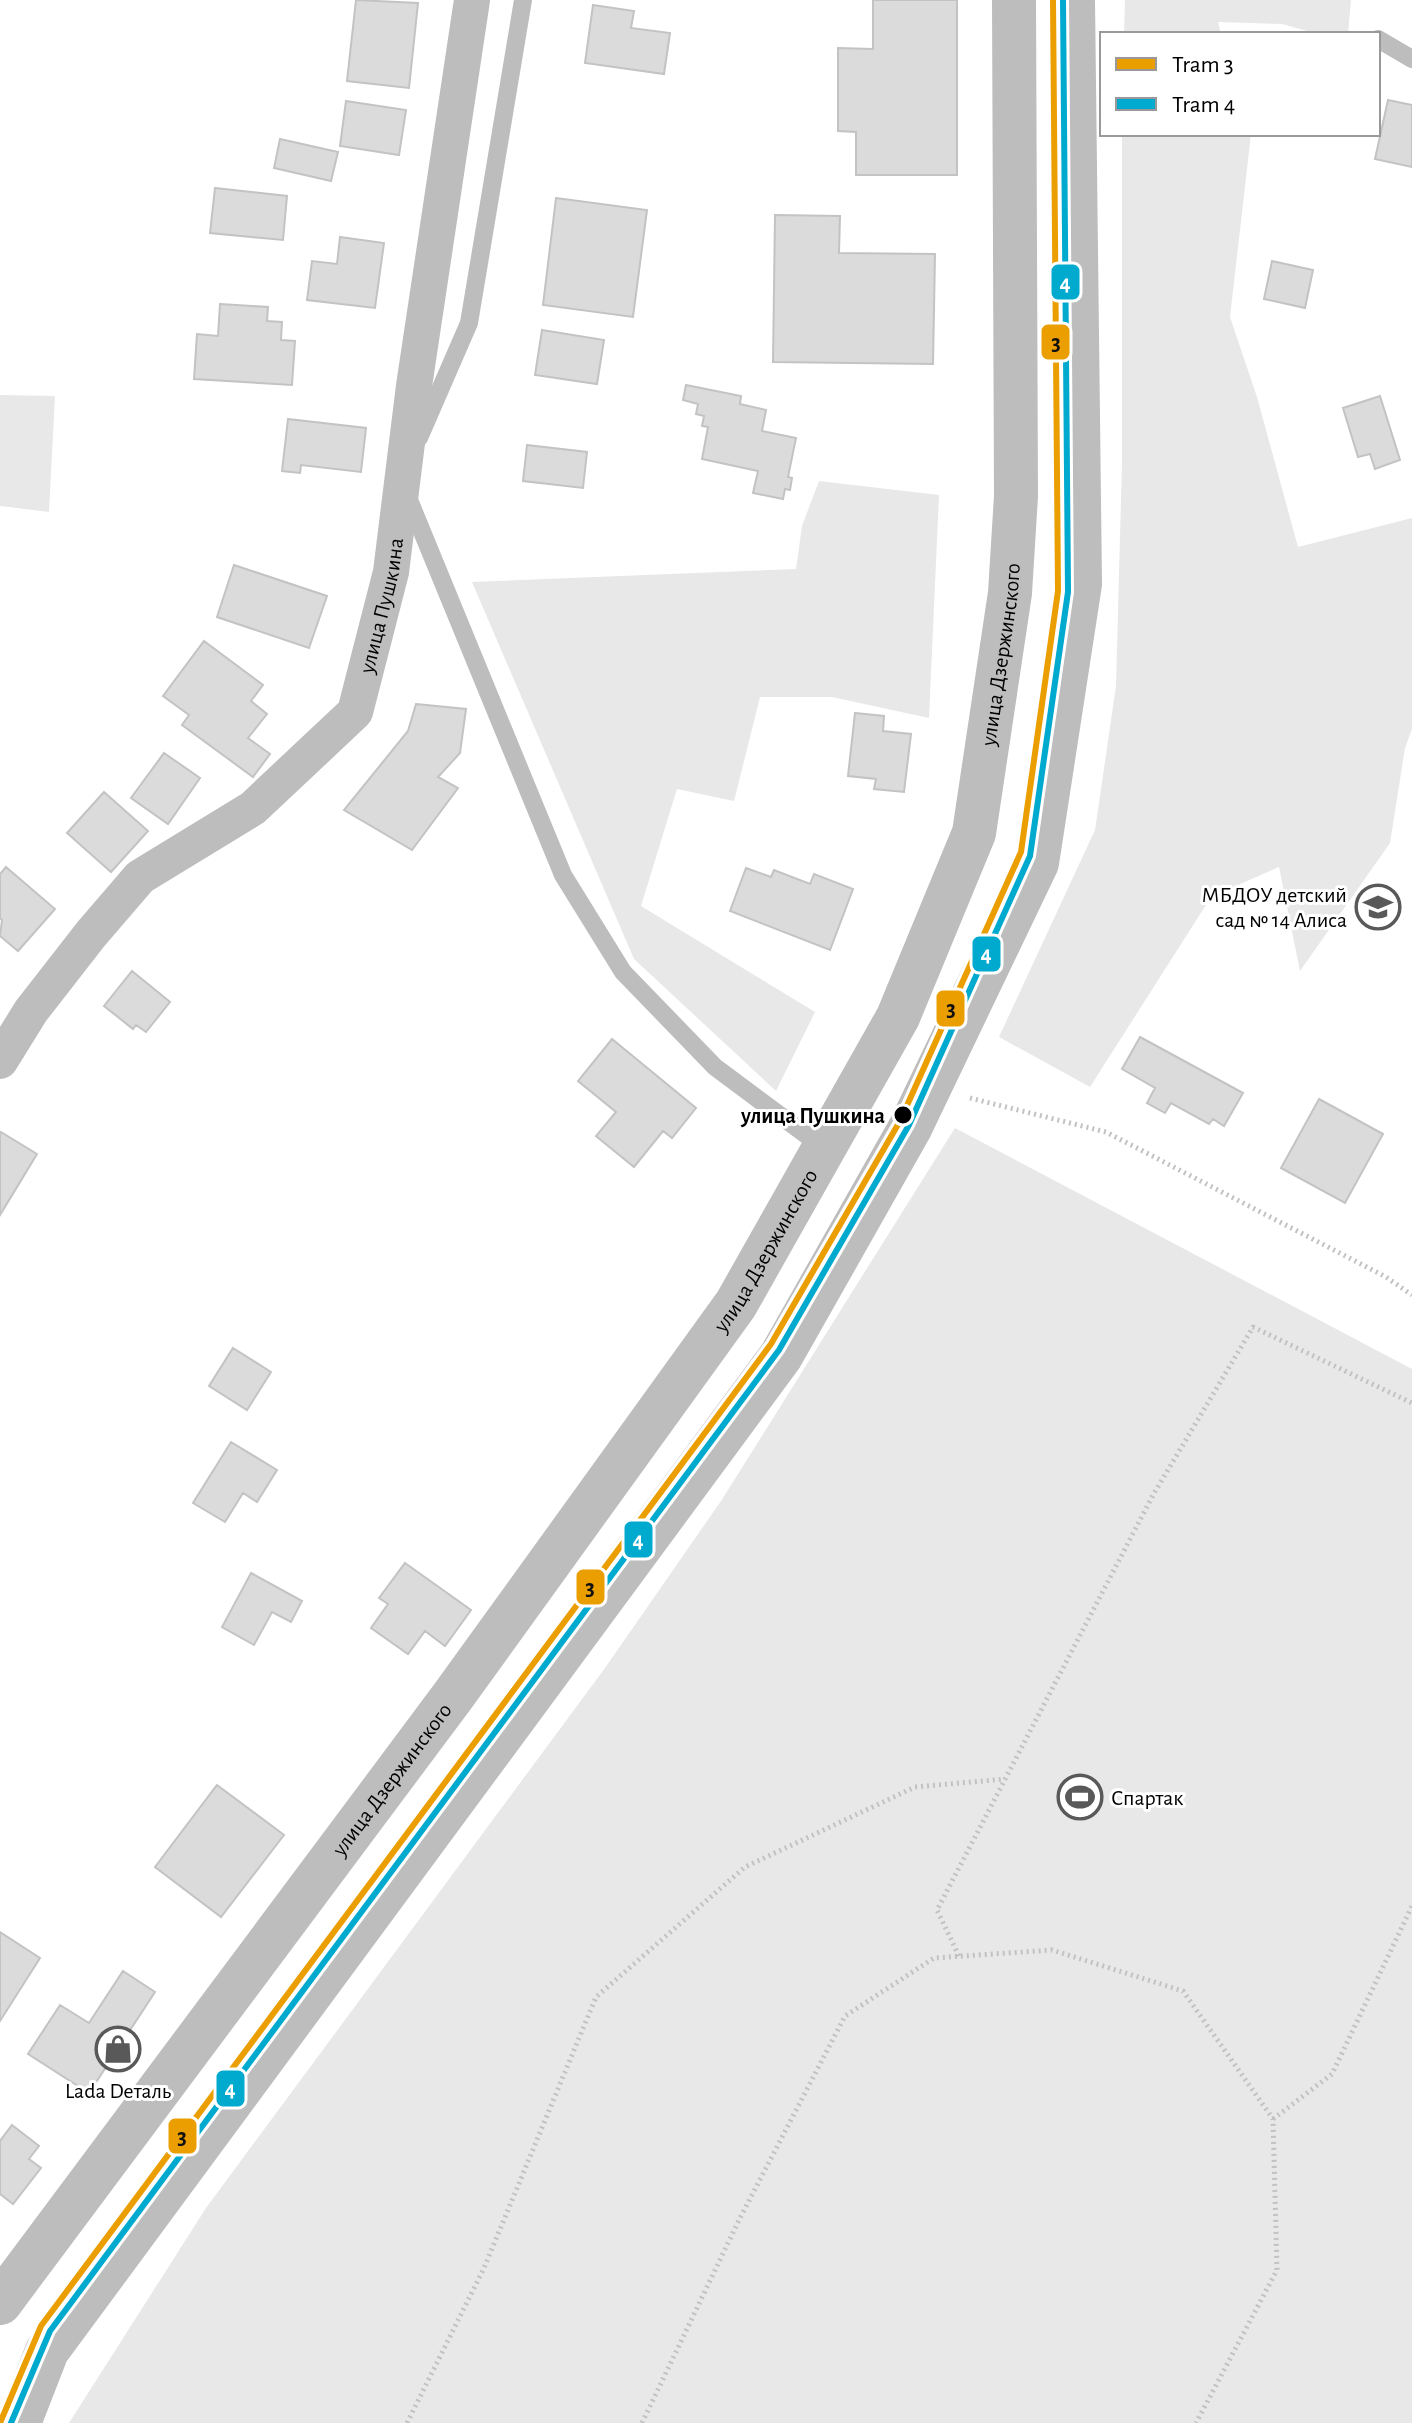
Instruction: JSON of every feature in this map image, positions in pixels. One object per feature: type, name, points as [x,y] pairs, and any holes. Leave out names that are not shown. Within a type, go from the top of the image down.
[{"type":"main road","name":"улица Дзержинского","points":[[0,2303],[453,1696],[736,1304],[898,1017],[974,833],[1010,593],[1016,496],[1014,0]]},
{"type":"main road","points":[[19,2423],[47,2351],[781,1356],[910,1128],[1037,863],[1080,584],[1073,0]]},
{"type":"street","name":"улица Пушкина","points":[[0,1061],[31,1011],[140,877],[253,808],[355,712],[391,572],[401,480],[472,0]]},
{"type":"lane","points":[[523,0],[469,323],[401,480],[563,875],[623,972],[715,1067],[824,1148]]},
{"type":"lane","points":[[1380,40],[1412,59]]},
{"type":"path","points":[[967,1097],[1106,1132],[1386,1277],[1412,1295]]},
{"type":"path","points":[[959,1956],[937,1910],[1153,1495],[1253,1327],[1412,1403]]},
{"type":"path","points":[[407,2423],[484,2268],[596,1997],[745,1867],[915,1787],[1005,1779]]},
{"type":"path","points":[[1273,2119],[1332,2074],[1412,1906]]},
{"type":"path","points":[[642,2423],[740,2218],[845,2016],[934,1958],[1052,1950],[1183,1991],[1273,2119],[1277,2270],[1196,2423]]},
{"type":"shaded area","points":[[1125,0],[1351,0],[1348,32],[1311,32],[1282,24],[1218,22],[1220,32],[1124,32]]},
{"type":"shaded area","points":[[1122,136],[1251,136],[1230,317],[1257,397],[1298,547],[1412,518],[1412,729],[1405,748],[1390,843],[1300,971],[1279,867],[1211,897],[1090,1087],[999,1037],[1095,830],[1116,686],[1122,462]]},
{"type":"shaded area","points":[[0,395],[55,396],[49,512],[0,506]]},
{"type":"shaded area","points":[[819,481],[939,495],[929,718],[832,697],[760,697],[734,801],[677,789],[641,906],[815,1012],[776,1091],[634,959],[472,582],[796,569],[802,526]]},
{"type":"shaded area","points":[[955,1128],[1412,1369],[1412,2423],[69,2423],[206,2208],[605,1668],[721,1501]]},
{"type":"building","points":[[356,0],[418,3],[409,88],[347,81]]},
{"type":"building","points":[[873,0],[957,0],[957,175],[856,175],[856,132],[838,131],[838,48],[873,49]]},
{"type":"building","points":[[593,5],[634,11],[631,28],[670,33],[664,74],[585,63]]},
{"type":"building","points":[[1388,100],[1412,105],[1412,167],[1375,159]]},
{"type":"building","points":[[346,101],[406,110],[399,155],[340,146]]},
{"type":"building","points":[[280,139],[338,152],[331,181],[274,168]]},
{"type":"building","points":[[215,188],[287,196],[283,240],[210,233]]},
{"type":"building","points":[[556,198],[647,210],[633,317],[543,305]]},
{"type":"building","points":[[775,215],[840,216],[839,253],[935,254],[933,364],[773,362]]},
{"type":"building","points":[[340,237],[384,243],[375,308],[307,300],[312,261],[337,264]]},
{"type":"building","points":[[1272,261],[1313,270],[1305,308],[1264,299]]},
{"type":"building","points":[[220,304],[268,307],[267,321],[282,322],[281,340],[295,341],[292,385],[194,379],[197,334],[218,336]]},
{"type":"building","points":[[542,330],[604,340],[597,384],[535,375]]},
{"type":"building","points":[[686,385],[741,396],[740,404],[766,410],[762,431],[796,438],[788,477],[792,478],[790,490],[785,489],[783,499],[753,493],[758,471],[702,459],[708,427],[702,426],[704,416],[696,414],[698,404],[683,400]]},
{"type":"building","points":[[1380,396],[1400,460],[1375,469],[1370,454],[1358,457],[1343,408]]},
{"type":"building","points":[[288,419],[366,428],[361,472],[301,465],[300,473],[282,471]]},
{"type":"building","points":[[527,445],[587,452],[583,488],[523,481]]},
{"type":"building","points":[[234,565],[327,596],[309,648],[217,617]]},
{"type":"building","points":[[204,641],[263,685],[251,701],[267,714],[248,738],[270,754],[253,777],[182,725],[189,715],[163,696]]},
{"type":"building","points":[[416,704],[466,709],[460,753],[438,777],[458,788],[412,850],[344,810],[408,731]]},
{"type":"building","points":[[855,713],[884,716],[883,731],[911,734],[904,792],[874,789],[876,779],[848,776]]},
{"type":"building","points":[[164,753],[200,778],[168,824],[131,798]]},
{"type":"building","points":[[104,792],[148,831],[111,872],[67,833]]},
{"type":"building","points":[[6,867],[55,909],[18,951],[0,936],[0,874]]},
{"type":"building","points":[[746,868],[771,877],[774,870],[810,884],[814,874],[853,889],[830,950],[730,911]]},
{"type":"building","points":[[132,971],[170,1002],[146,1032],[136,1025],[133,1029],[104,1006]]},
{"type":"building","points":[[1140,1037],[1243,1093],[1224,1126],[1213,1119],[1209,1124],[1171,1103],[1165,1113],[1147,1103],[1155,1088],[1122,1069]]},
{"type":"building","points":[[612,1039],[696,1108],[672,1138],[663,1131],[634,1167],[596,1136],[616,1112],[578,1081]]},
{"type":"building","points":[[1319,1099],[1383,1134],[1345,1203],[1281,1168]]},
{"type":"building","points":[[0,1133],[37,1154],[0,1215]]},
{"type":"building","points":[[233,1348],[271,1372],[247,1410],[209,1386]]},
{"type":"building","points":[[231,1442],[277,1470],[257,1502],[243,1493],[225,1522],[193,1503]]},
{"type":"building","points":[[405,1563],[471,1610],[445,1646],[425,1631],[408,1654],[371,1628],[388,1604],[379,1598]]},
{"type":"building","points":[[251,1573],[302,1601],[291,1622],[272,1612],[254,1645],[222,1627]]},
{"type":"building","points":[[217,1785],[284,1835],[221,1917],[155,1867]]},
{"type":"building","points":[[0,1932],[40,1958],[0,2021]]},
{"type":"building","points":[[123,1971],[155,1992],[89,2093],[28,2054],[60,2005],[89,2023]]},
{"type":"building","points":[[12,2125],[39,2146],[29,2159],[41,2168],[13,2204],[0,2194],[0,2141]]},
{"type":"tram line","name":"3","points":[[0,2423],[41,2326],[771,1344],[900,1121],[1021,852],[1058,591],[1053,0]]},
{"type":"tram line","name":"4","points":[[11,2423],[50,2331],[779,1350],[909,1125],[1030,856],[1068,592],[1063,0]]},
{"type":"place","name":"МБДОУ детский сад № 14 Алиса","points":[[1378,907]]},
{"type":"place","name":"улица Пушкина","points":[[903,1115]]},
{"type":"place","name":"Спартак","points":[[1080,1797]]},
{"type":"place","name":"Lada Dеталь","points":[[118,2049]]}]
